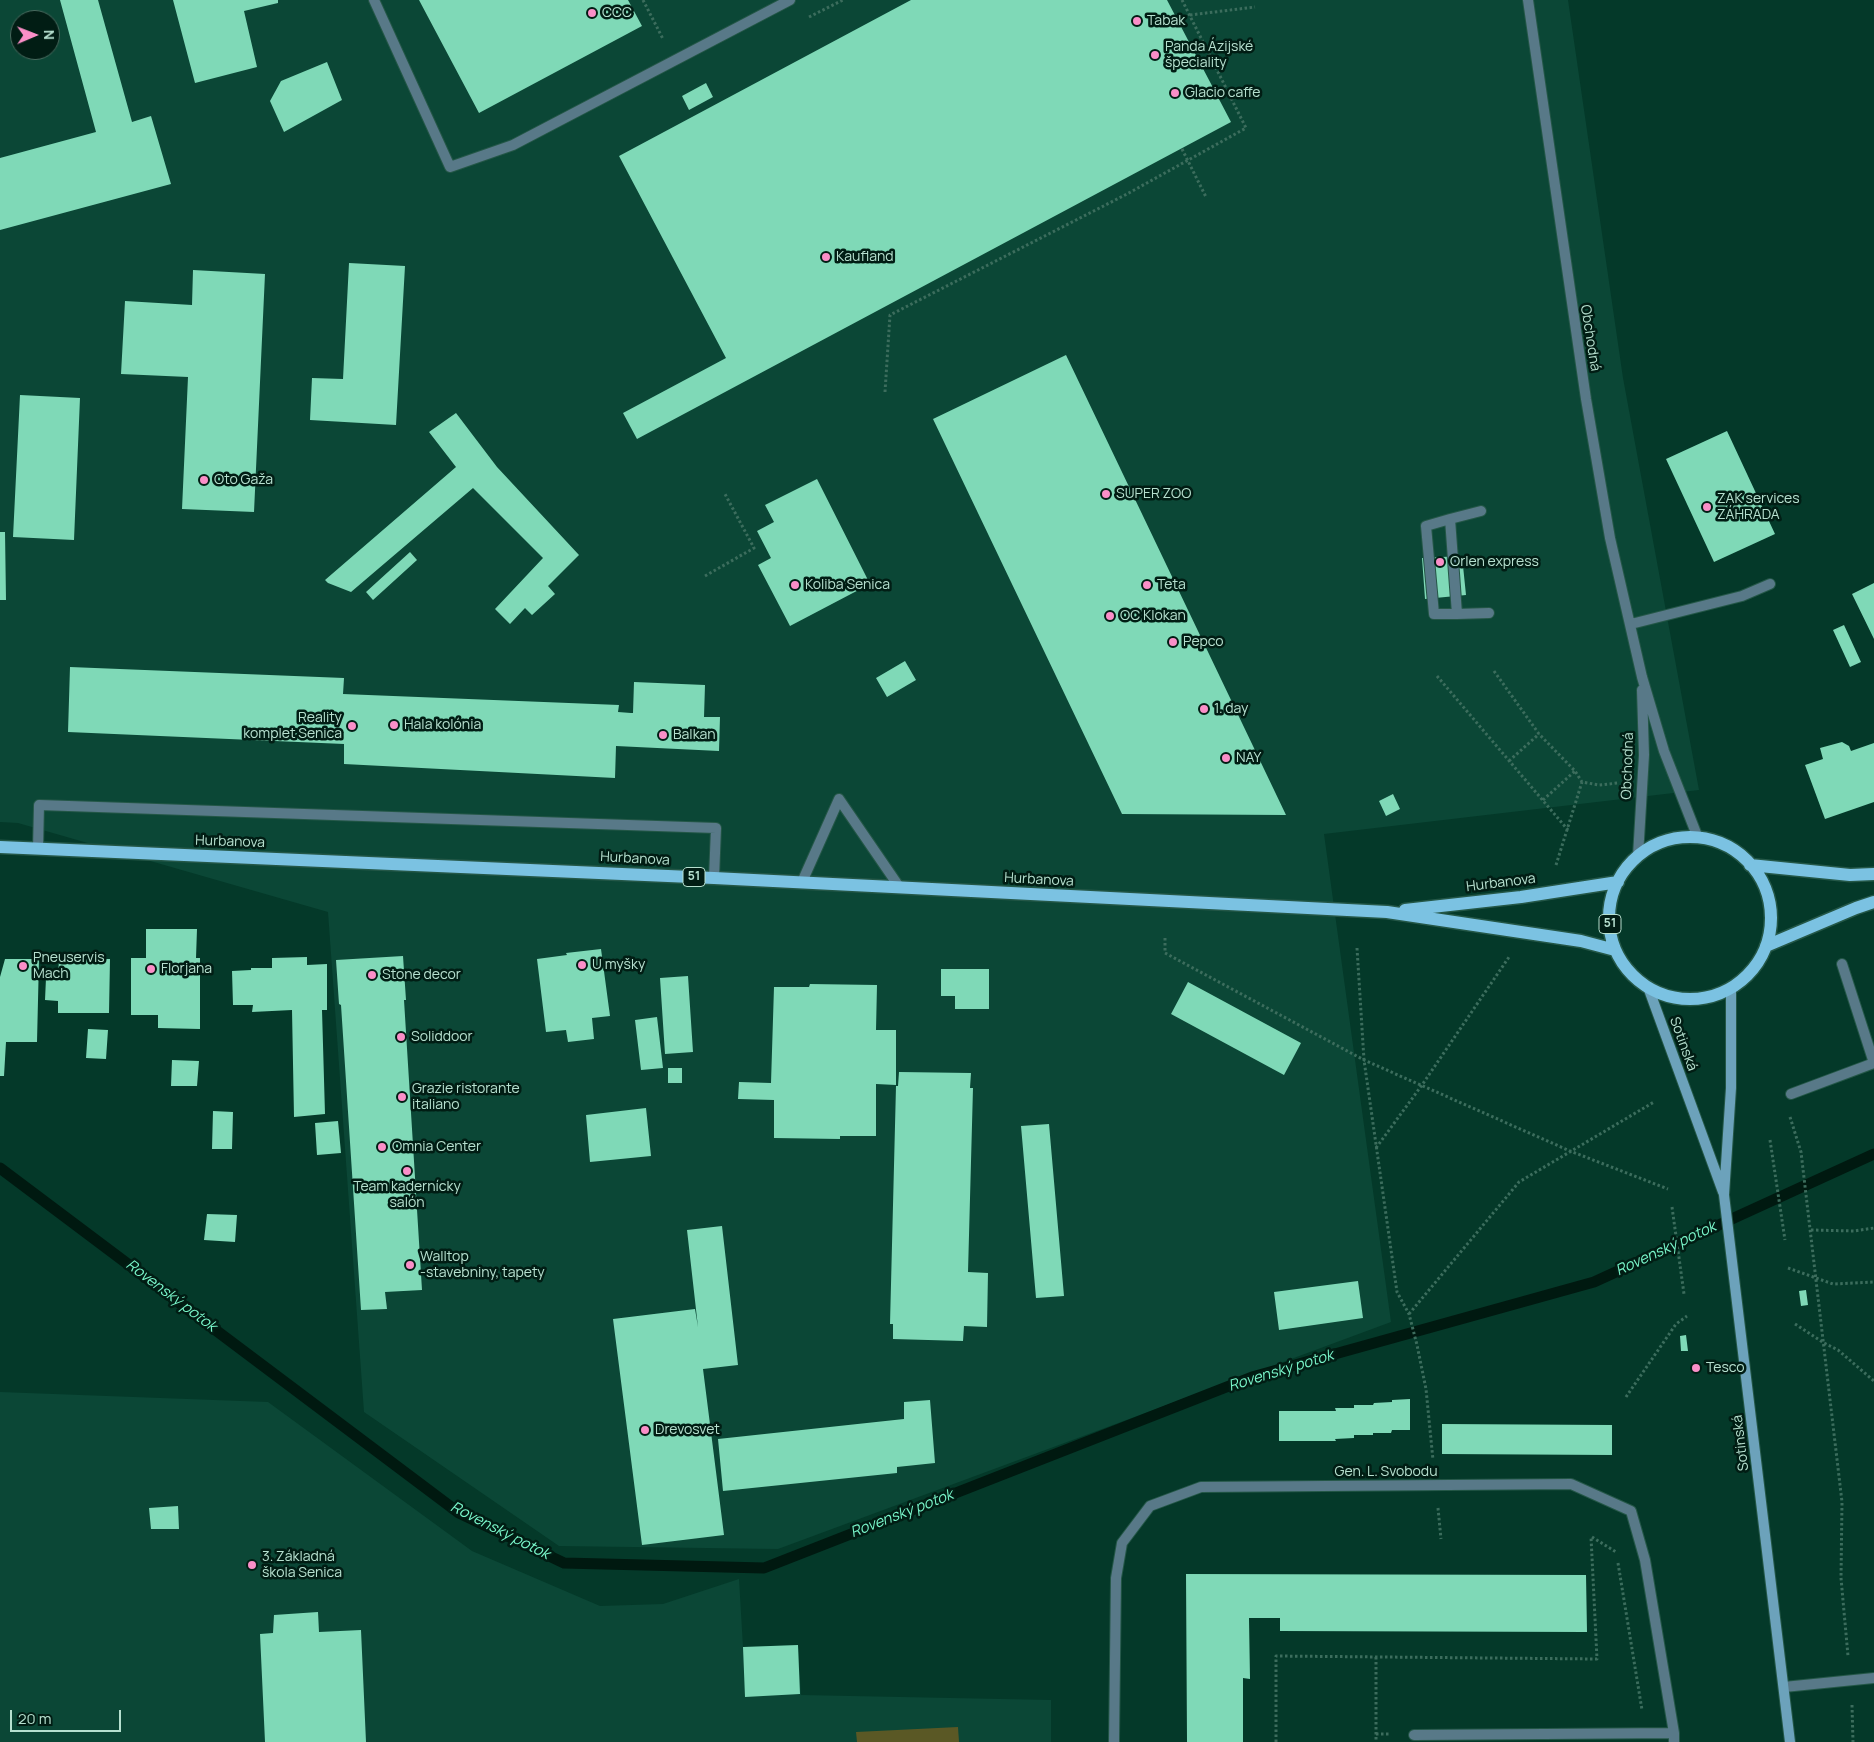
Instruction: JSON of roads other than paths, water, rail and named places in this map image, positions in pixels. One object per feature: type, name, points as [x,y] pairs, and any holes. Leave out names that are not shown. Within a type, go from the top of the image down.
[{"type":"main road","name":"51","points":[[1698,838],[1723,844],[1735,851],[1750,865],[1761,880],[1768,897],[1770,930],[1766,946],[1752,970],[1731,988],[1704,998],[1689,999],[1661,994],[1648,987],[1628,970],[1615,950],[1610,932],[1610,916],[1611,901],[1618,882],[1638,856],[1651,847],[1666,841],[1698,838]]},
{"type":"main road","name":"Hurbanova","points":[[0,847],[802,882],[1387,912],[1582,941],[1615,950]]},
{"type":"main road","points":[[1750,865],[1850,875],[1874,874]]},
{"type":"main road","name":"Hurbanova","points":[[1387,912],[1618,882]]},
{"type":"main road","points":[[1766,946],[1874,902]]},
{"type":"main road","name":"Sotinská","points":[[1648,987],[1724,1195]]},
{"type":"main road","name":"Sotinská","points":[[1731,988],[1730,1088],[1724,1195],[1790,1742]]},
{"type":"street","points":[[374,0],[450,167],[513,145],[790,0]]},
{"type":"street","name":"Obchodná","points":[[1528,0],[1586,399],[1610,538],[1642,677],[1664,751],[1698,838]]},
{"type":"street","points":[[1481,511],[1426,526],[1434,614],[1490,614]]},
{"type":"street","points":[[1450,519],[1457,614]]},
{"type":"street","points":[[1631,624],[1742,596],[1770,584]]},
{"type":"street","name":"Obchodná","points":[[1638,856],[1644,755],[1642,677]]},
{"type":"street","points":[[802,882],[839,799],[900,888]]},
{"type":"street","points":[[38,849],[39,805],[716,828],[714,878]]},
{"type":"street","points":[[1791,1094],[1874,1063],[1842,964]]},
{"type":"street","name":"Gen. L. Svobodu","points":[[1114,1742],[1116,1578],[1122,1543],[1150,1506],[1201,1487],[1571,1484],[1631,1511],[1645,1560],[1674,1738]]},
{"type":"street","points":[[1784,1687],[1874,1678]]},
{"type":"street","points":[[1414,1735],[1646,1734],[1674,1738]]},
{"type":"waterway","name":"Rovenský potok","points":[[0,1168],[459,1513],[564,1563],[764,1568],[1252,1377],[1594,1282],[1874,1154]]},
{"type":"place","name":"CCC","points":[[592,13]]},
{"type":"place","name":"Tabak","points":[[1137,21]]},
{"type":"place","name":"Panda Ázijské špeciality","points":[[1155,55]]},
{"type":"place","name":"Glacio caffe","points":[[1175,93]]},
{"type":"place","name":"Kaufland","points":[[826,257]]},
{"type":"place","name":"Oto Gaža","points":[[204,480]]},
{"type":"place","name":"SUPER ZOO","points":[[1106,494]]},
{"type":"place","name":"ZAK services ZÁHRADA","points":[[1707,507]]},
{"type":"place","name":"Orlen express","points":[[1440,562]]},
{"type":"place","name":"Koliba Senica","points":[[795,585]]},
{"type":"place","name":"Teta","points":[[1147,585]]},
{"type":"place","name":"OC Klokan","points":[[1110,616]]},
{"type":"place","name":"Pepco","points":[[1173,642]]},
{"type":"place","name":"1. day","points":[[1204,709]]},
{"type":"place","name":"Hala kolónia","points":[[394,725]]},
{"type":"place","name":"Reality komplet Senica","points":[[352,726]]},
{"type":"place","name":"Balkan","points":[[663,735]]},
{"type":"place","name":"NAY","points":[[1226,758]]},
{"type":"place","name":"U myšky","points":[[582,965]]},
{"type":"place","name":"Pneuservis Mach","points":[[23,966]]},
{"type":"place","name":"Florjana","points":[[151,969]]},
{"type":"place","name":"Stone decor","points":[[372,975]]},
{"type":"place","name":"Soliddoor","points":[[401,1037]]},
{"type":"place","name":"Grazie ristorante italiano","points":[[402,1097]]},
{"type":"place","name":"Omnia Center","points":[[382,1147]]},
{"type":"place","name":"Team kadernícky salón","points":[[407,1171]]},
{"type":"place","name":"Walltop -stavebniny, tapety","points":[[410,1265]]},
{"type":"place","name":"Tesco","points":[[1696,1368]]},
{"type":"place","name":"Drevosvet","points":[[645,1430]]},
{"type":"place","name":"3. Základná škola Senica","points":[[252,1565]]}]
